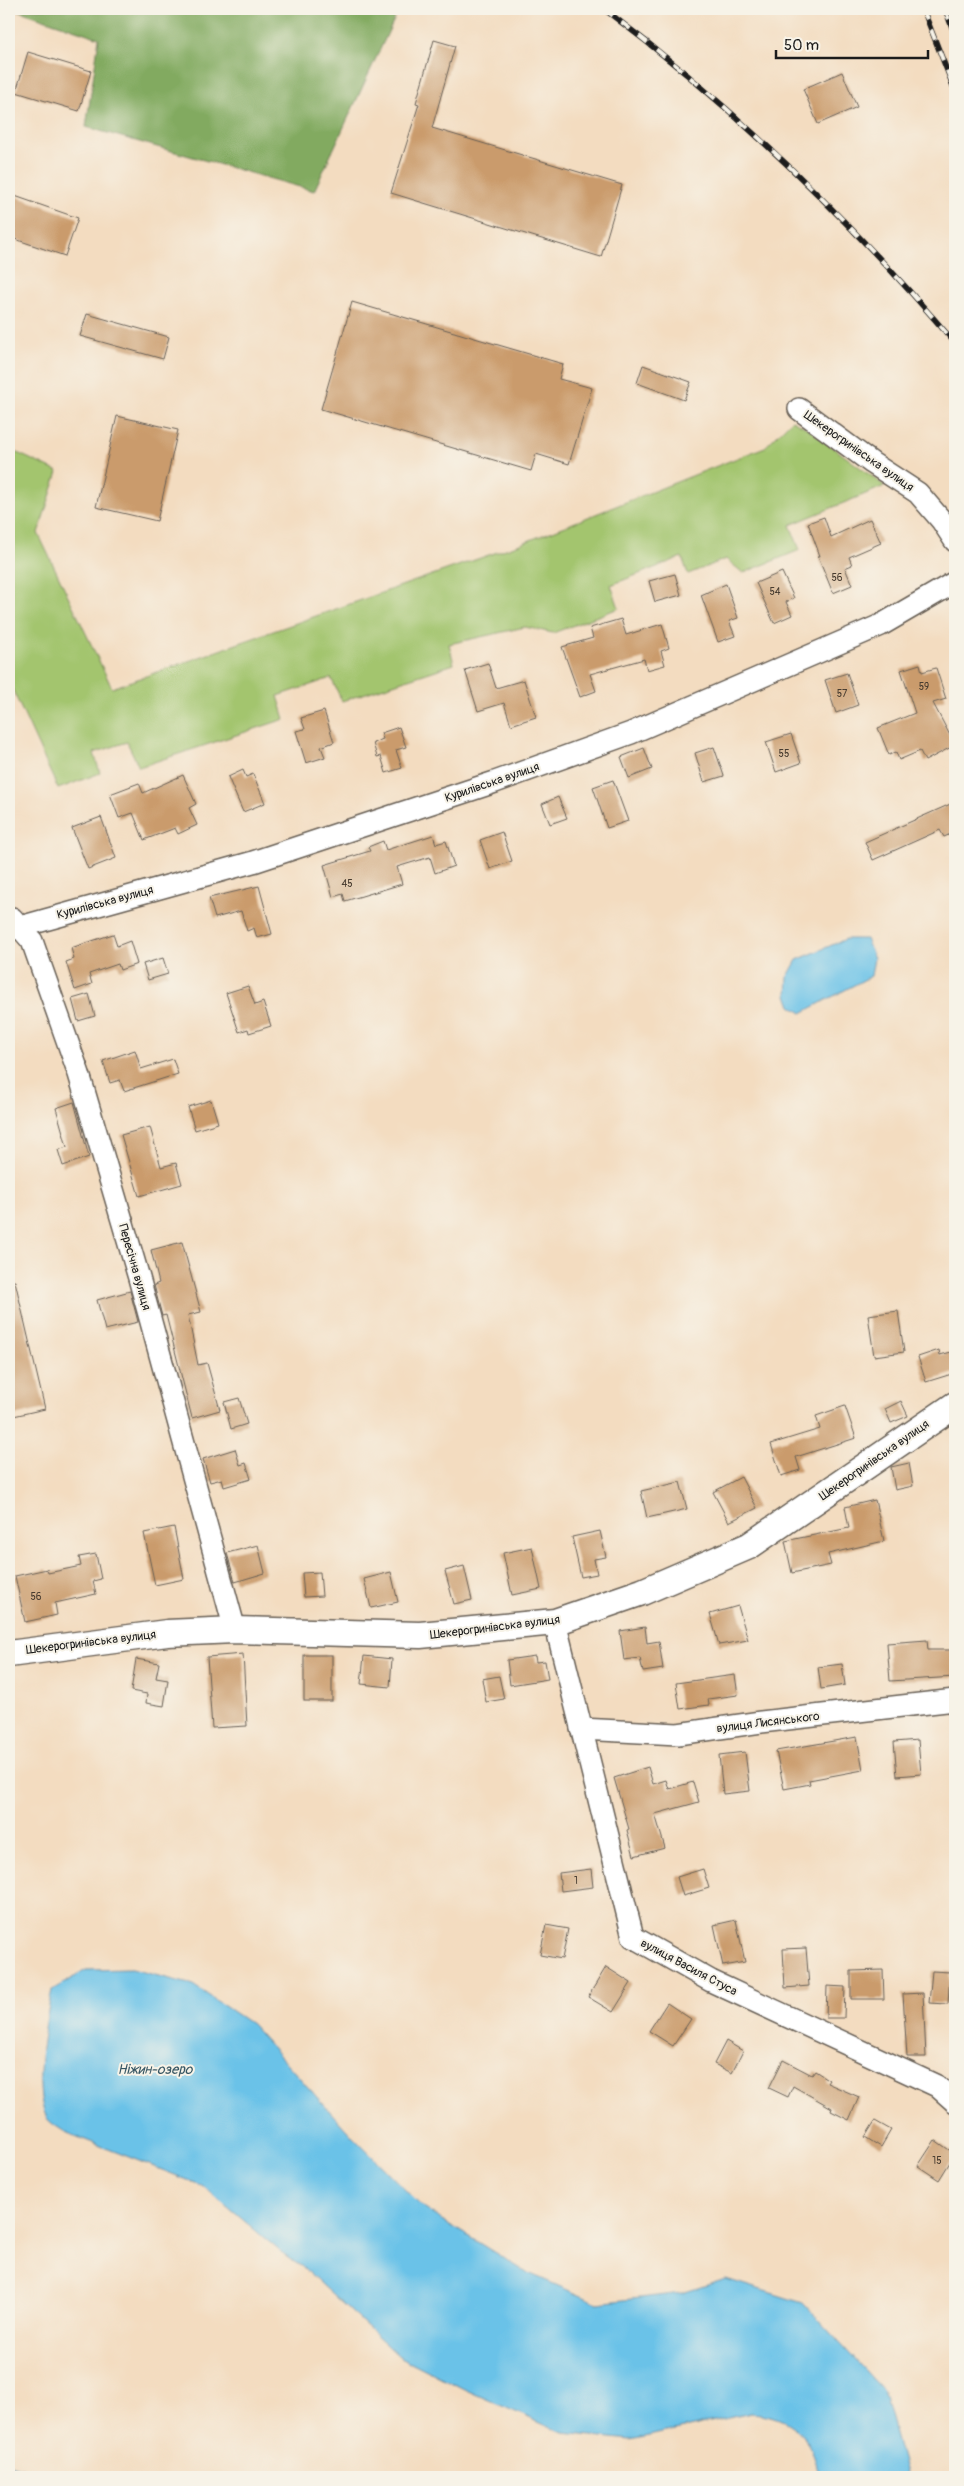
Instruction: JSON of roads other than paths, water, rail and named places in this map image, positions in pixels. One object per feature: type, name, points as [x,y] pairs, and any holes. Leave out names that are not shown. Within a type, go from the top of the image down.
[{"type":"street","name":"Шекерогринівська вулиця","points":[[799,409],[872,463],[918,493],[942,520],[955,541]]},
{"type":"street","name":"Курилівська вулиця","points":[[13,923],[254,862],[494,782],[631,733],[881,625],[955,582]]},
{"type":"street","name":"Пересічна вулиця","points":[[13,923],[32,941],[79,1074],[139,1278],[235,1630]]},
{"type":"street","name":"Шекерогринівська вулиця","points":[[9,1654],[167,1633],[235,1630],[420,1636],[555,1622],[642,1592],[749,1546],[955,1405]]},
{"type":"street","name":"вулиця Василя Стуса","points":[[555,1622],[632,1937],[711,1981],[937,2086],[955,2102]]},
{"type":"street","name":"вулиця Лисянського","points":[[581,1729],[678,1734],[761,1722],[955,1700]]},
{"type":"water","points":[[846,939],[866,939],[874,958],[871,976],[802,1013],[791,1006],[787,995],[788,976],[797,960]]},
{"type":"water","name":"Ніжин-озеро","points":[[132,1969],[193,1985],[251,2024],[353,2137],[424,2209],[526,2272],[598,2303],[682,2293],[726,2279],[803,2303],[883,2390],[907,2477],[819,2477],[811,2450],[798,2431],[777,2418],[750,2413],[631,2440],[563,2433],[466,2390],[399,2356],[304,2268],[288,2258],[203,2186],[65,2132],[52,2124],[47,2118],[42,2105],[40,2073],[41,2055],[52,1990],[86,1970]]},
{"type":"water","points":[[9,2464],[54,2477],[9,2477]]},
{"type":"railway","points":[[604,9],[699,85],[789,166],[874,253],[955,343]]},
{"type":"railway","points":[[923,9],[955,91]]},
{"type":"railway","points":[[945,9],[955,35]]}]
